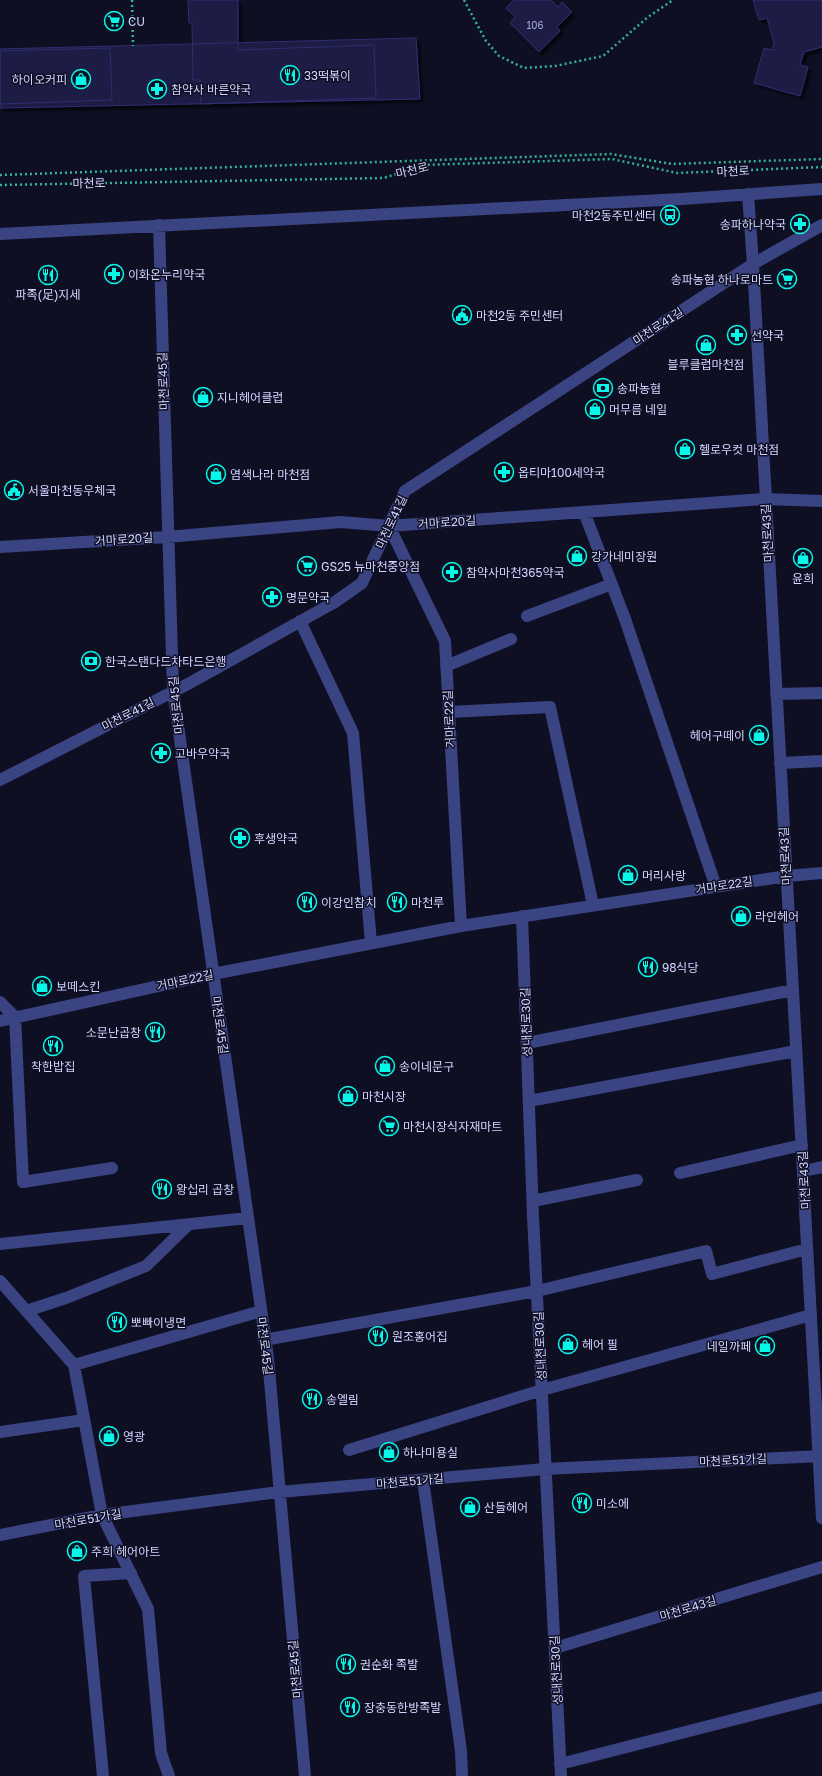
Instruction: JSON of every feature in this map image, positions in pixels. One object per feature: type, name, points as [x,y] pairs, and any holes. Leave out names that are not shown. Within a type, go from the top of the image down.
[{"type":"street","name":"마천로","points":[[0,234],[748,194],[822,188]]},
{"type":"street","name":"마천로43길","points":[[748,194],[811,1315],[821,1456],[822,1518]]},
{"type":"street","name":"마천로45길","points":[[159,225],[167,537],[173,690],[264,1340],[268,1358],[305,1776]]},
{"type":"street","name":"마천로41길","points":[[0,780],[173,690],[335,602],[362,584],[405,491],[753,264],[822,226]]},
{"type":"street","name":"거마로20길","points":[[0,547],[167,537],[341,522],[389,526],[765,499],[822,501]]},
{"type":"street","points":[[584,512],[612,584],[716,887]]},
{"type":"street","name":"거마로22길","points":[[389,526],[445,641],[461,926]]},
{"type":"street","points":[[527,616],[612,584]]},
{"type":"street","points":[[300,621],[353,733],[371,943]]},
{"type":"street","points":[[446,666],[511,639]]},
{"type":"street","points":[[776,694],[822,693]]},
{"type":"street","points":[[449,712],[550,707],[593,905]]},
{"type":"street","points":[[780,763],[822,761]]},
{"type":"street","name":"거마로22길","points":[[0,1021],[213,974],[461,926],[787,876],[822,873]]},
{"type":"street","name":"성내천로30길","points":[[522,916],[537,1291],[561,1770]]},
{"type":"street","points":[[527,1043],[793,990]]},
{"type":"street","points":[[0,1002],[14,1018],[23,1182],[112,1168]]},
{"type":"street","points":[[529,1101],[796,1051]]},
{"type":"street","points":[[680,1172],[802,1145]]},
{"type":"street","points":[[803,1171],[822,1167]]},
{"type":"street","points":[[533,1201],[637,1180]]},
{"type":"street","points":[[0,1244],[248,1218]]},
{"type":"street","points":[[26,1311],[66,1298],[146,1266],[189,1224]]},
{"type":"street","points":[[264,1340],[537,1291],[706,1251],[712,1274],[808,1249]]},
{"type":"street","points":[[0,1281],[74,1365],[102,1515],[148,1608],[160,1753],[169,1776]]},
{"type":"street","points":[[74,1365],[261,1311]]},
{"type":"street","points":[[349,1450],[542,1390],[811,1315]]},
{"type":"street","points":[[0,1432],[84,1420]]},
{"type":"street","name":"마천로51가길","points":[[0,1535],[102,1515],[279,1492],[546,1469],[821,1456]]},
{"type":"street","points":[[423,1480],[461,1751],[462,1776]]},
{"type":"street","name":"마천로43길","points":[[555,1648],[822,1567]]},
{"type":"street","points":[[103,1776],[84,1576],[131,1573]]},
{"type":"street","points":[[561,1770],[822,1697]]},
{"type":"path","points":[[132,0],[133,46]]},
{"type":"path","points":[[464,0],[486,41],[499,56],[524,68],[555,66],[603,56],[648,17],[672,0]]},
{"type":"path","points":[[0,175],[611,154],[672,164],[822,159]]},
{"type":"path","name":"마천로","points":[[0,185],[384,178],[422,165],[612,159],[677,173],[822,167]]},
{"type":"building","points":[[188,0],[238,0],[238,50],[374,45],[376,98],[201,104],[200,80],[193,80],[192,23],[189,23]]},
{"type":"building","points":[[514,0],[551,0],[558,7],[562,2],[572,12],[557,27],[560,31],[539,52],[510,23],[515,17],[506,8]]},
{"type":"building","points":[[753,0],[822,0],[822,47],[804,52],[800,65],[808,67],[800,96],[754,83],[764,48],[772,50],[774,43],[767,18],[759,20]]},
{"type":"building","points":[[416,38],[420,99],[0,108],[0,49]]},
{"type":"building","points":[[110,48],[112,100],[0,104],[0,51]]},
{"type":"place","name":"CU","points":[[114,21]]},
{"type":"place","name":"33떡볶이","points":[[290,75]]},
{"type":"place","name":"하이오커피","points":[[81,79]]},
{"type":"place","name":"참약사 바른약국","points":[[157,89]]},
{"type":"place","name":"마천2동주민센터","points":[[670,215]]},
{"type":"place","name":"송파하나약국","points":[[800,224]]},
{"type":"place","name":"이화온누리약국","points":[[114,274]]},
{"type":"place","name":"파족(足)지세","points":[[48,275]]},
{"type":"place","name":"송파농협 하나로마트","points":[[787,279]]},
{"type":"place","name":"마천2동 주민센터","points":[[462,315]]},
{"type":"place","name":"선약국","points":[[737,335]]},
{"type":"place","name":"블루클럽마천점","points":[[706,345]]},
{"type":"place","name":"송파농협","points":[[603,388]]},
{"type":"place","name":"지니헤어클럽","points":[[203,397]]},
{"type":"place","name":"머무름 네일","points":[[595,409]]},
{"type":"place","name":"헬로우컷 마천점","points":[[685,449]]},
{"type":"place","name":"옵티마100세약국","points":[[504,472]]},
{"type":"place","name":"염색나라 마천점","points":[[216,474]]},
{"type":"place","name":"서울마천동우체국","points":[[14,490]]},
{"type":"place","name":"강가네미장원","points":[[577,556]]},
{"type":"place","name":"윤희","points":[[803,558]]},
{"type":"place","name":"GS25 뉴마천중앙점","points":[[307,566]]},
{"type":"place","name":"참약사마천365약국","points":[[452,572]]},
{"type":"place","name":"명문약국","points":[[272,597]]},
{"type":"place","name":"한국스탠다드차타드은행","points":[[91,661]]},
{"type":"place","name":"헤어구떼이","points":[[759,735]]},
{"type":"place","name":"고바우약국","points":[[161,753]]},
{"type":"place","name":"후생약국","points":[[240,838]]},
{"type":"place","name":"머리사랑","points":[[628,875]]},
{"type":"place","name":"이강인참치","points":[[307,902]]},
{"type":"place","name":"마천루","points":[[397,902]]},
{"type":"place","name":"라인헤어","points":[[741,916]]},
{"type":"place","name":"98식당","points":[[648,967]]},
{"type":"place","name":"보떼스킨","points":[[42,986]]},
{"type":"place","name":"소문난곱창","points":[[155,1032]]},
{"type":"place","name":"착한밥집","points":[[53,1046]]},
{"type":"place","name":"송이네문구","points":[[385,1066]]},
{"type":"place","name":"마천시장","points":[[348,1096]]},
{"type":"place","name":"마천시장식자재마트","points":[[389,1126]]},
{"type":"place","name":"왕십리 곱창","points":[[162,1189]]},
{"type":"place","name":"뽀빠이냉면","points":[[117,1322]]},
{"type":"place","name":"원조홍어집","points":[[378,1336]]},
{"type":"place","name":"헤어 필","points":[[568,1344]]},
{"type":"place","name":"네일까페","points":[[765,1346]]},
{"type":"place","name":"송엘림","points":[[312,1399]]},
{"type":"place","name":"영광","points":[[109,1436]]},
{"type":"place","name":"하나미용실","points":[[389,1452]]},
{"type":"place","name":"미소에","points":[[582,1503]]},
{"type":"place","name":"산들헤어","points":[[470,1507]]},
{"type":"place","name":"주희 헤어아트","points":[[77,1551]]},
{"type":"place","name":"권순화 족발","points":[[346,1664]]},
{"type":"place","name":"장충동한방족발","points":[[350,1707]]}]
